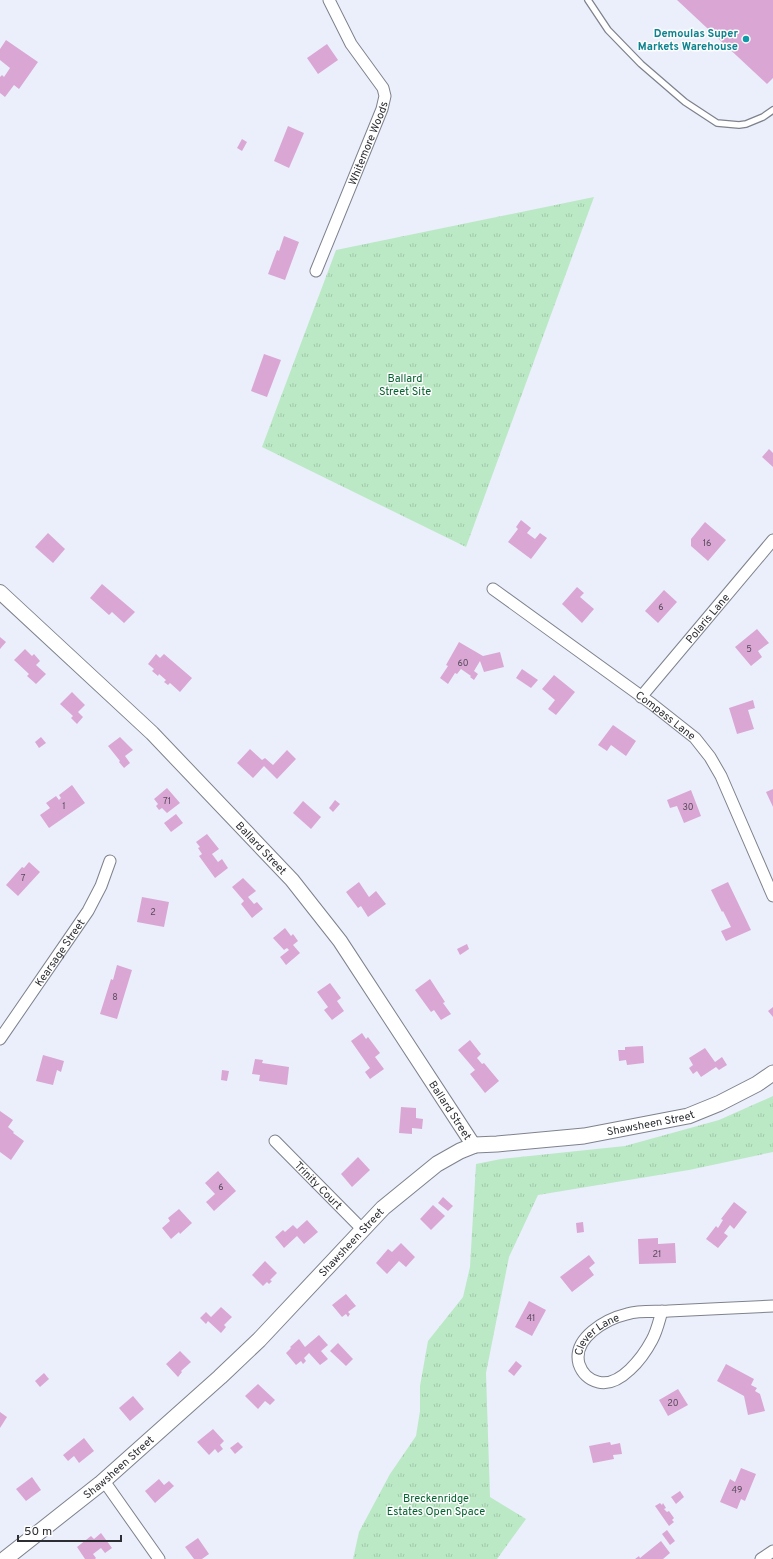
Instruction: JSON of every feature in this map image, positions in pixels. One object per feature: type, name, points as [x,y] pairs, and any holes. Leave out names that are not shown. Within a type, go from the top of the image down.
[{"type":"main road","name":"Shawsheen Street","points":[[5,1559],[104,1481],[220,1377],[259,1340],[383,1208],[437,1164],[460,1151],[474,1146],[584,1136],[638,1127],[688,1116],[720,1103],[757,1084],[773,1073]]},
{"type":"street","name":"Whitemore Woods","points":[[316,271],[382,109],[384,96],[383,88],[351,44],[329,0]]},
{"type":"street","name":"Polaris Lane","points":[[641,697],[773,540]]},
{"type":"street","name":"Compass Lane","points":[[493,589],[695,738],[710,757],[730,796],[773,896]]},
{"type":"street","name":"Ballard Street","points":[[0,592],[152,733],[292,880],[340,941],[396,1024],[474,1146]]},
{"type":"street","name":"Kearsage Street","points":[[0,1039],[88,911],[102,886],[110,861]]},
{"type":"street","name":"Trinity Court","points":[[275,1141],[363,1230]]},
{"type":"street","name":"Clever Lane","points":[[662,1311],[652,1340],[637,1361],[620,1379],[610,1383],[599,1383],[589,1378],[585,1374],[580,1365],[578,1354],[582,1343],[608,1321],[629,1313],[662,1311],[773,1306]]},
{"type":"street","points":[[104,1481],[159,1559]]},
{"type":"street","points":[[761,1559],[773,1551]]},
{"type":"lane","points":[[588,0],[608,30],[641,64],[685,102],[718,123],[739,125],[746,124],[763,117],[773,110]]},
{"type":"green space","name":"Ballard Street Site","points":[[594,197],[466,547],[262,447],[336,250]]},
{"type":"green space","name":"Breckenridge Estates Open Space","points":[[773,1096],[773,1152],[689,1170],[538,1195],[509,1257],[486,1373],[490,1497],[526,1519],[497,1559],[353,1559],[359,1532],[390,1474],[416,1436],[420,1411],[420,1386],[428,1341],[463,1297],[470,1267],[476,1164],[501,1159],[625,1146],[719,1120]]},
{"type":"building","name":"Demoulas Super Markets Warehouse","points":[[677,0],[773,0],[773,78],[767,84]]},
{"type":"building","points":[[6,40],[38,62],[19,89],[14,85],[5,97],[0,93],[0,77],[2,75],[4,77],[10,68],[0,60],[0,49]]},
{"type":"building","points":[[327,44],[338,60],[318,74],[307,58]]},
{"type":"building","points":[[288,126],[304,133],[289,168],[274,161]]},
{"type":"building","points":[[242,139],[247,142],[242,151],[237,148]]},
{"type":"building","points":[[284,236],[299,242],[285,280],[268,274],[277,250],[279,251]]},
{"type":"building","points":[[264,354],[281,360],[267,397],[251,391]]},
{"type":"building","points":[[769,449],[773,453],[773,467],[762,457]]},
{"type":"building","points":[[521,520],[531,528],[527,533],[535,539],[540,533],[547,538],[531,559],[508,542],[518,529],[516,527]]},
{"type":"building","points":[[705,522],[726,540],[708,561],[691,546],[691,539]]},
{"type":"building","points":[[48,533],[65,549],[53,563],[35,547]]},
{"type":"building","points":[[102,584],[135,612],[124,623],[112,612],[109,615],[90,598]]},
{"type":"building","points":[[577,587],[584,593],[580,597],[594,609],[582,623],[562,604]]},
{"type":"building","points":[[664,590],[677,602],[658,623],[645,611]]},
{"type":"building","points":[[757,629],[769,643],[758,651],[762,657],[751,666],[735,647]]},
{"type":"building","points":[[0,637],[6,642],[0,649]]},
{"type":"building","points":[[459,642],[483,656],[500,652],[504,667],[484,672],[480,661],[474,671],[478,674],[474,680],[461,669],[457,674],[455,673],[448,684],[440,678],[448,666],[446,665]]},
{"type":"building","points":[[25,649],[32,656],[34,654],[40,661],[36,665],[46,674],[36,684],[27,676],[29,674],[14,660]]},
{"type":"building","points":[[156,654],[160,658],[164,654],[192,678],[180,692],[170,683],[168,685],[164,682],[166,680],[159,674],[158,676],[152,671],[154,669],[148,664]]},
{"type":"building","points":[[522,669],[538,680],[531,688],[516,678]]},
{"type":"building","points":[[554,675],[575,692],[556,715],[548,709],[555,700],[542,689]]},
{"type":"building","points":[[72,692],[85,705],[78,712],[83,717],[77,724],[71,718],[73,716],[60,704]]},
{"type":"building","points":[[753,700],[755,708],[748,710],[754,729],[737,734],[729,708]]},
{"type":"building","points":[[613,725],[636,741],[626,756],[611,745],[607,751],[598,745]]},
{"type":"building","points":[[41,737],[46,743],[39,748],[35,742]]},
{"type":"building","points":[[120,737],[133,750],[125,756],[130,763],[124,768],[108,746]]},
{"type":"building","points":[[250,749],[262,760],[265,758],[273,765],[287,750],[296,759],[277,779],[264,766],[253,778],[237,763]]},
{"type":"building","points":[[72,785],[85,803],[49,828],[40,815],[50,808],[46,803],[56,796],[59,800],[61,798],[59,795]]},
{"type":"building","points":[[167,788],[180,803],[167,813],[162,808],[159,810],[156,806],[158,804],[154,799]]},
{"type":"building","points":[[773,789],[773,807],[766,792]]},
{"type":"building","points":[[691,790],[701,816],[684,823],[677,806],[670,808],[667,800]]},
{"type":"building","points":[[335,800],[340,804],[333,812],[329,808]]},
{"type":"building","points":[[303,801],[321,817],[311,829],[293,813]]},
{"type":"building","points":[[176,814],[183,823],[171,832],[164,823]]},
{"type":"building","points":[[207,834],[219,849],[212,854],[218,862],[222,859],[228,868],[215,878],[199,856],[202,854],[198,848],[200,847],[196,842]]},
{"type":"building","points":[[29,862],[40,872],[18,896],[6,885],[22,867],[24,868]]},
{"type":"building","points":[[243,878],[256,891],[248,897],[254,904],[257,902],[263,909],[252,918],[241,904],[244,901],[232,887]]},
{"type":"building","points":[[359,882],[369,897],[376,891],[386,904],[368,917],[361,906],[358,908],[346,892]]},
{"type":"building","points":[[728,882],[751,930],[726,941],[721,931],[731,927],[711,890]]},
{"type":"building","points":[[142,897],[169,902],[164,927],[137,922]]},
{"type":"building","points":[[285,928],[291,936],[293,934],[298,941],[293,945],[300,953],[286,965],[280,957],[289,950],[287,948],[284,950],[273,938]]},
{"type":"building","points":[[467,944],[469,949],[460,955],[457,949]]},
{"type":"building","points":[[117,965],[132,970],[117,1019],[100,1014]]},
{"type":"building","points":[[430,979],[445,1002],[443,1003],[451,1014],[441,1020],[434,1010],[431,1012],[415,990]]},
{"type":"building","points":[[330,983],[341,998],[337,1001],[344,1011],[332,1020],[324,1010],[328,1007],[317,992]]},
{"type":"building","points":[[773,1007],[773,1017],[768,1011]]},
{"type":"building","points":[[362,1033],[366,1039],[368,1037],[380,1053],[375,1057],[384,1069],[370,1079],[365,1072],[370,1068],[351,1041]]},
{"type":"building","points":[[470,1040],[481,1054],[477,1058],[482,1064],[484,1063],[499,1081],[485,1093],[470,1074],[475,1070],[458,1050]]},
{"type":"building","points":[[643,1046],[644,1063],[627,1065],[626,1060],[619,1061],[618,1050],[625,1050],[625,1047]]},
{"type":"building","points":[[705,1048],[715,1062],[722,1057],[727,1065],[719,1070],[716,1067],[701,1077],[697,1071],[693,1074],[689,1068],[693,1065],[689,1058]]},
{"type":"building","points":[[43,1055],[64,1061],[61,1072],[57,1070],[53,1085],[36,1081]]},
{"type":"building","points":[[255,1059],[263,1060],[262,1063],[289,1067],[287,1085],[259,1081],[260,1075],[252,1074]]},
{"type":"building","points":[[222,1070],[229,1071],[227,1081],[221,1080]]},
{"type":"building","points":[[401,1107],[416,1108],[416,1118],[423,1119],[422,1129],[412,1128],[412,1134],[399,1133]]},
{"type":"building","points":[[0,1111],[13,1120],[8,1127],[14,1132],[13,1133],[24,1141],[11,1160],[0,1152]]},
{"type":"building","points":[[358,1157],[370,1170],[352,1187],[341,1174]]},
{"type":"building","points":[[218,1171],[236,1191],[214,1211],[206,1202],[215,1194],[205,1183]]},
{"type":"building","points":[[443,1197],[453,1206],[448,1211],[438,1203]]},
{"type":"building","points":[[734,1202],[747,1212],[734,1229],[730,1225],[724,1233],[728,1236],[718,1248],[706,1239],[716,1226],[718,1228],[723,1220],[721,1219]]},
{"type":"building","points":[[433,1205],[445,1216],[431,1230],[420,1219]]},
{"type":"building","points":[[179,1209],[192,1223],[180,1234],[179,1232],[171,1239],[162,1228],[170,1221],[168,1218]]},
{"type":"building","points":[[307,1220],[318,1232],[304,1244],[297,1236],[284,1248],[275,1237],[283,1230],[285,1232],[293,1225],[297,1229]]},
{"type":"building","points":[[583,1222],[584,1232],[577,1233],[576,1223]]},
{"type":"building","points":[[658,1238],[658,1244],[675,1243],[676,1263],[639,1264],[638,1239]]},
{"type":"building","points":[[401,1243],[415,1257],[406,1267],[399,1261],[387,1274],[376,1263],[388,1249],[392,1252]]},
{"type":"building","points":[[589,1255],[595,1263],[589,1268],[594,1275],[572,1292],[560,1277]]},
{"type":"building","points":[[265,1261],[277,1273],[270,1280],[272,1281],[269,1284],[267,1282],[263,1286],[252,1275]]},
{"type":"building","points":[[346,1294],[356,1306],[348,1312],[350,1314],[348,1317],[346,1314],[342,1317],[332,1305]]},
{"type":"building","points":[[529,1301],[546,1310],[532,1336],[515,1327]]},
{"type":"building","points":[[221,1307],[232,1317],[224,1325],[226,1327],[221,1333],[208,1321],[206,1324],[200,1318],[206,1312],[211,1317]]},
{"type":"building","points":[[319,1335],[328,1345],[321,1351],[328,1359],[320,1365],[309,1353],[304,1358],[306,1361],[303,1364],[301,1361],[296,1365],[286,1353],[291,1348],[290,1347],[299,1339],[305,1347]]},
{"type":"building","points":[[338,1343],[353,1359],[346,1366],[330,1351]]},
{"type":"building","points":[[180,1351],[191,1362],[181,1371],[182,1372],[178,1377],[166,1364]]},
{"type":"building","points":[[516,1361],[522,1366],[514,1376],[508,1371]]},
{"type":"building","points":[[726,1364],[754,1379],[751,1385],[757,1388],[755,1391],[760,1394],[765,1411],[748,1415],[744,1396],[717,1381]]},
{"type":"building","points":[[44,1373],[49,1379],[40,1387],[35,1381]]},
{"type":"building","points":[[258,1384],[275,1400],[270,1405],[265,1401],[258,1409],[245,1396]]},
{"type":"building","points":[[678,1389],[688,1405],[668,1416],[659,1400]]},
{"type":"building","points":[[133,1396],[144,1409],[130,1421],[119,1408]]},
{"type":"building","points":[[0,1412],[7,1417],[0,1428]]},
{"type":"building","points":[[213,1429],[224,1441],[220,1445],[223,1449],[218,1453],[215,1449],[209,1455],[197,1442]]},
{"type":"building","points":[[84,1438],[94,1451],[79,1463],[74,1456],[68,1461],[63,1455]]},
{"type":"building","points":[[238,1442],[243,1447],[235,1454],[230,1448]]},
{"type":"building","points":[[610,1442],[611,1445],[620,1443],[622,1454],[613,1455],[614,1459],[593,1463],[589,1446]]},
{"type":"building","points":[[741,1468],[756,1474],[745,1501],[741,1499],[737,1509],[720,1502],[730,1479],[735,1482]]},
{"type":"building","points":[[32,1477],[41,1490],[26,1501],[16,1489]]},
{"type":"building","points":[[159,1479],[164,1485],[169,1481],[174,1486],[155,1503],[145,1491]]},
{"type":"building","points":[[680,1491],[684,1497],[676,1504],[671,1497]]},
{"type":"building","points":[[660,1503],[662,1505],[663,1503],[666,1508],[664,1509],[667,1512],[669,1511],[674,1518],[672,1520],[674,1522],[669,1526],[655,1506]]},
{"type":"building","points":[[667,1530],[675,1541],[670,1545],[662,1534]]},
{"type":"building","points":[[101,1533],[112,1548],[105,1553],[101,1548],[93,1554],[96,1558],[95,1559],[85,1559],[77,1547],[91,1536],[94,1539]]},
{"type":"building","points":[[198,1538],[209,1554],[202,1559],[194,1559],[185,1547]]},
{"type":"building","points":[[661,1541],[670,1553],[663,1559],[635,1559],[639,1556],[640,1558]]},
{"type":"place","name":"Demoulas Super Markets Warehouse","points":[[746,39]]}]
